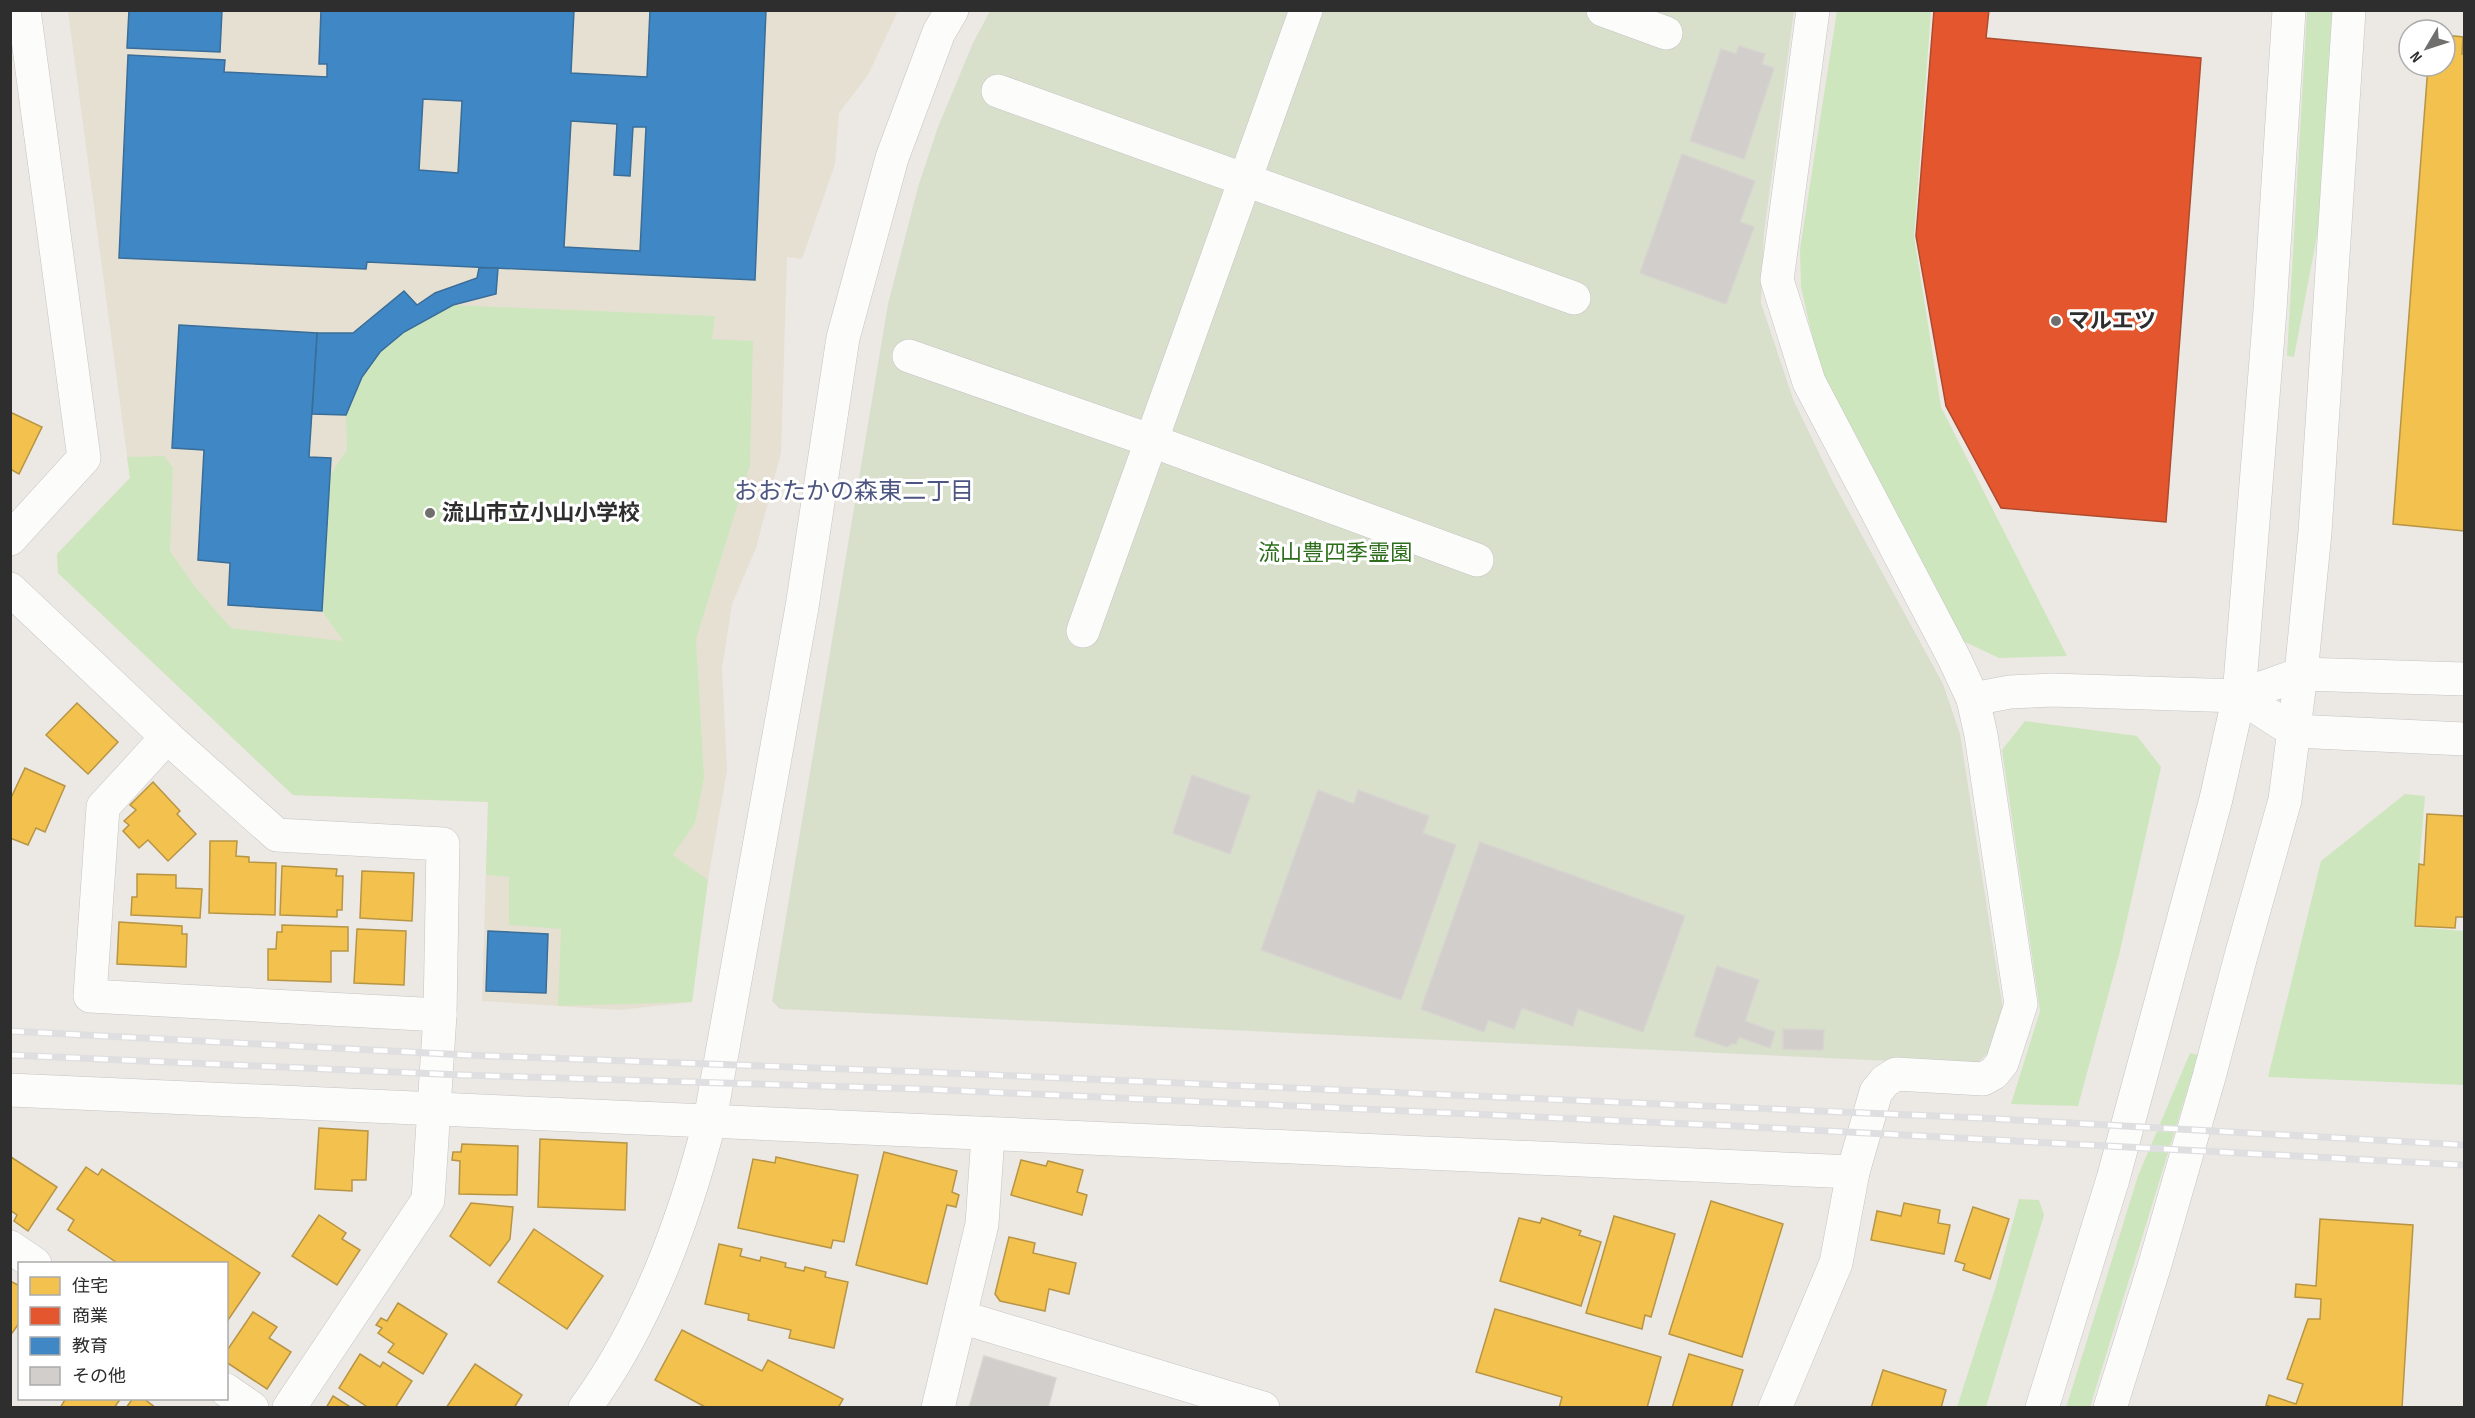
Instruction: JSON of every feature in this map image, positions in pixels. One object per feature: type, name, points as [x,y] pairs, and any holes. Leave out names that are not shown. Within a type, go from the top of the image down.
[{"type":"street","points":[[10,539],[84,458],[19,46],[24,10]]},
{"type":"street","points":[[585,1407],[626,1341],[675,1237],[693,1188],[710,1120],[802,607],[843,338],[892,158],[939,32],[952,10]]},
{"type":"street","points":[[1083,631],[1306,10]]},
{"type":"street","points":[[1603,10],[1666,33]]},
{"type":"street","points":[[1775,1407],[1836,1263],[1853,1172],[1876,1092],[1896,1074],[1983,1079],[1994,1073],[2002,1062],[2021,1004],[1981,735],[1973,699],[1954,658],[1809,382],[1777,279],[1813,10]]},
{"type":"street","points":[[2042,1407],[2113,1179],[2216,799],[2239,696],[2269,322],[2289,10]]},
{"type":"street","points":[[2110,1407],[2155,1264],[2206,1088],[2285,800],[2301,674],[2315,532],[2349,10]]},
{"type":"street","points":[[998,91],[1574,298]]},
{"type":"street","points":[[909,356],[1152,441],[1477,560]]},
{"type":"street","points":[[10,589],[167,737],[277,835],[443,844],[440,1015],[428,1200],[289,1407]]},
{"type":"street","points":[[1973,699],[2010,692],[2062,690],[2239,696],[2301,674],[2464,679]]},
{"type":"street","points":[[2239,696],[2294,731],[2464,739]]},
{"type":"street","points":[[167,737],[103,807],[90,996],[440,1015]]},
{"type":"street","points":[[10,1090],[1853,1172]]},
{"type":"street","points":[[938,1407],[982,1224],[988,1135]]},
{"type":"street","points":[[10,1247],[33,1262]]},
{"type":"street","points":[[961,1317],[1263,1407]]},
{"type":"street","points":[[228,1391],[252,1407]]},
{"type":"shaded area","name":"流山市立小山小学校","points":[[68,11],[898,11],[868,75],[839,113],[835,164],[802,259],[787,257],[781,453],[756,548],[732,604],[722,668],[727,770],[708,880],[692,1002],[620,1010],[482,1001],[488,802],[293,795],[58,573],[57,554],[130,478]]},
{"type":"green space","name":"流山豊四季霊園","points":[[990,11],[1794,11],[1764,233],[1761,303],[1793,399],[1834,484],[1943,684],[1960,734],[2003,1010],[1990,1051],[1975,1065],[780,1009],[772,1001],[888,304],[918,187],[938,127],[973,43]]},
{"type":"green space","points":[[1837,11],[1931,11],[1914,236],[1941,407],[2067,656],[1999,658],[1963,641],[1821,375],[1801,287],[1800,249]]},
{"type":"green space","points":[[2307,11],[2333,11],[2319,225],[2294,357],[2287,356]]},
{"type":"green space","points":[[453,305],[715,316],[712,339],[753,341],[750,465],[696,639],[704,778],[695,823],[673,855],[708,880],[692,1002],[558,1006],[561,929],[509,925],[509,877],[486,875],[488,802],[293,795],[58,573],[57,554],[130,478],[127,457],[164,456],[173,468],[170,551],[196,588],[231,628],[343,641],[322,611],[330,475],[347,450],[346,415],[362,377],[380,352],[404,332]]},
{"type":"green space","points":[[2025,721],[2137,736],[2161,767],[2119,955],[2078,1106],[2011,1104],[2040,1011],[2002,750]]},
{"type":"green space","points":[[2405,794],[2425,796],[2414,927],[2464,931],[2464,1085],[2268,1077],[2321,861]]},
{"type":"green space","points":[[2190,1053],[2198,1055],[2090,1407],[2066,1408],[2138,1176]]},
{"type":"green space","points":[[2019,1199],[2039,1200],[2044,1215],[1986,1407],[1957,1407],[1996,1286]]},
{"type":"building: 住宅","points":[[2457,36],[2463,37],[2464,531],[2393,524],[2427,78],[2457,78]]},
{"type":"building: 住宅","points":[[10,412],[42,427],[19,474],[10,469]]},
{"type":"building: 住宅","points":[[77,703],[118,742],[88,774],[46,735]]},
{"type":"building: 住宅","points":[[25,768],[65,786],[45,832],[36,828],[28,845],[10,838],[10,800]]},
{"type":"building: 住宅","points":[[153,782],[180,811],[177,814],[196,834],[168,861],[148,840],[139,848],[123,831],[129,825],[124,821],[136,810],[130,805]]},
{"type":"building: 住宅","points":[[2427,814],[2464,816],[2464,917],[2456,917],[2455,928],[2415,926],[2419,864],[2424,865]]},
{"type":"building: 住宅","points":[[210,841],[237,841],[236,856],[249,857],[249,862],[276,863],[275,915],[209,913]]},
{"type":"building: 住宅","points":[[282,866],[337,869],[336,876],[343,876],[342,910],[337,910],[337,917],[280,915]]},
{"type":"building: 住宅","points":[[362,871],[414,873],[412,921],[360,918]]},
{"type":"building: 住宅","points":[[137,874],[176,875],[176,888],[202,889],[200,918],[131,915],[132,897],[137,897]]},
{"type":"building: 住宅","points":[[119,922],[182,926],[182,934],[187,934],[186,967],[117,964]]},
{"type":"building: 住宅","points":[[282,925],[348,927],[348,951],[331,951],[331,982],[268,980],[268,949],[276,949],[277,932],[282,932]]},
{"type":"building: 住宅","points":[[357,929],[406,931],[404,985],[354,983]]},
{"type":"building: 住宅","points":[[319,1128],[368,1131],[366,1180],[352,1180],[352,1191],[315,1189]]},
{"type":"building: 住宅","points":[[540,1139],[627,1143],[625,1210],[538,1207]]},
{"type":"building: 住宅","points":[[462,1144],[518,1146],[517,1195],[459,1194],[460,1161],[452,1160],[453,1152],[461,1152]]},
{"type":"building: 住宅","points":[[884,1152],[957,1171],[952,1192],[959,1195],[956,1207],[947,1205],[927,1284],[856,1265]]},
{"type":"building: 住宅","points":[[11,1157],[57,1187],[28,1231],[14,1221],[17,1215],[10,1210]]},
{"type":"building: 住宅","points":[[776,1157],[858,1175],[844,1242],[833,1240],[831,1248],[738,1228],[753,1159],[775,1163]]},
{"type":"building: 住宅","points":[[1021,1160],[1046,1166],[1048,1161],[1083,1170],[1077,1192],[1087,1195],[1082,1215],[1011,1195]]},
{"type":"building: 住宅","points":[[86,1167],[98,1175],[102,1169],[260,1273],[228,1320],[228,1262],[116,1262],[68,1230],[74,1220],[57,1209]]},
{"type":"building: 住宅","points":[[1711,1201],[1783,1224],[1742,1357],[1669,1334]]},
{"type":"building: 住宅","points":[[471,1203],[513,1207],[510,1239],[490,1266],[450,1236]]},
{"type":"building: 住宅","points":[[1904,1203],[1940,1210],[1938,1223],[1950,1225],[1944,1254],[1871,1240],[1877,1211],[1901,1216]]},
{"type":"building: 住宅","points":[[1973,1207],[2009,1219],[1990,1279],[1963,1270],[1965,1264],[1955,1261]]},
{"type":"building: 住宅","points":[[319,1215],[346,1233],[342,1239],[360,1250],[337,1285],[292,1256]]},
{"type":"building: 住宅","points":[[1614,1216],[1675,1234],[1651,1317],[1645,1315],[1642,1329],[1586,1313]]},
{"type":"building: 住宅","points":[[1519,1218],[1540,1223],[1542,1218],[1581,1231],[1579,1235],[1601,1242],[1581,1306],[1500,1281]]},
{"type":"building: 住宅","points":[[2320,1219],[2413,1225],[2402,1408],[2273,1408],[2266,1405],[2269,1395],[2296,1404],[2303,1384],[2287,1379],[2308,1319],[2320,1319],[2321,1299],[2295,1297],[2296,1284],[2316,1286]]},
{"type":"building: 住宅","points":[[534,1229],[603,1276],[567,1329],[498,1282]]},
{"type":"building: 住宅","points":[[1009,1237],[1035,1243],[1033,1253],[1076,1263],[1069,1294],[1049,1289],[1045,1311],[1000,1301],[995,1294]]},
{"type":"building: 住宅","points":[[719,1244],[742,1249],[740,1256],[760,1261],[761,1257],[786,1263],[785,1267],[804,1271],[805,1267],[826,1272],[825,1277],[848,1282],[834,1348],[789,1338],[791,1330],[748,1320],[749,1314],[705,1304]]},
{"type":"building: 住宅","points":[[10,1281],[18,1285],[18,1325],[10,1336]]},
{"type":"building: 住宅","points":[[398,1303],[447,1334],[423,1374],[388,1352],[394,1344],[378,1333],[382,1328],[376,1325],[381,1318],[387,1321]]},
{"type":"building: 住宅","points":[[1495,1309],[1661,1357],[1647,1408],[1559,1408],[1562,1397],[1476,1372]]},
{"type":"building: 住宅","points":[[253,1312],[277,1327],[269,1338],[291,1352],[267,1389],[228,1363],[228,1349]]},
{"type":"building: 住宅","points":[[682,1330],[762,1371],[768,1360],[843,1399],[838,1408],[707,1408],[655,1380]]},
{"type":"building: 住宅","points":[[360,1354],[380,1367],[383,1362],[412,1381],[395,1408],[369,1408],[339,1388]]},
{"type":"building: 住宅","points":[[1689,1354],[1743,1370],[1731,1408],[1672,1408]]},
{"type":"building: 住宅","points":[[475,1364],[522,1395],[514,1408],[446,1408]]},
{"type":"building: 住宅","points":[[1883,1370],[1946,1390],[1941,1408],[1871,1408]]},
{"type":"building: 住宅","points":[[333,1396],[352,1408],[326,1408]]},
{"type":"building: 住宅","points":[[65,1400],[120,1400],[114,1408],[60,1408]]},
{"type":"building: 住宅","points":[[132,1400],[146,1400],[156,1408],[126,1408]]},
{"type":"building: 商業","name":"マルエツ","points":[[1934,10],[1989,10],[1986,38],[2201,58],[2166,522],[2001,508],[1946,406],[1916,236]]},
{"type":"building: 教育","points":[[129,10],[222,10],[220,52],[127,48]]},
{"type":"building: 教育","points":[[321,10],[574,10],[571,73],[647,77],[650,10],[766,10],[755,280],[367,262],[366,269],[119,258],[128,55],[225,60],[224,72],[327,77],[327,64],[319,64]],"holes":[[[423,99],[462,101],[458,173],[419,170]],[[571,121],[617,124],[614,175],[630,176],[633,127],[646,127],[640,251],[564,247]]]},
{"type":"building: 教育","points":[[479,268],[498,268],[496,294],[453,305],[404,332],[380,352],[362,377],[346,415],[312,414],[317,333],[353,333],[404,291],[417,305],[435,293],[477,278]]},
{"type":"building: 教育","points":[[179,325],[317,333],[309,457],[331,458],[322,611],[228,605],[230,563],[198,560],[204,450],[172,448]]},
{"type":"building: 教育","points":[[488,931],[548,934],[546,993],[486,991]]},
{"type":"building: その他","points":[[1739,46],[1765,54],[1762,64],[1774,68],[1744,159],[1690,141],[1721,49],[1736,54]]},
{"type":"building: その他","points":[[1682,154],[1755,181],[1740,222],[1754,227],[1726,304],[1640,273]]},
{"type":"building: その他","points":[[1192,775],[1250,796],[1230,854],[1173,833]]},
{"type":"building: その他","points":[[1318,790],[1354,804],[1358,790],[1429,816],[1423,833],[1456,845],[1401,1000],[1261,950]]},
{"type":"building: その他","points":[[1480,842],[1685,916],[1643,1032],[1578,1009],[1573,1026],[1522,1008],[1514,1029],[1488,1020],[1484,1032],[1421,1009]]},
{"type":"building: その他","points":[[1717,966],[1759,980],[1745,1021],[1775,1032],[1770,1048],[1739,1037],[1736,1044],[1727,1047],[1694,1036]]},
{"type":"building: その他","points":[[1783,1029],[1824,1030],[1823,1050],[1783,1049]]},
{"type":"building: その他","points":[[984,1356],[1056,1378],[1048,1408],[969,1408]]},
{"type":"railway","points":[[10,1031],[466,1055],[925,1072],[1981,1118],[2464,1145]]},
{"type":"railway","points":[[10,1055],[462,1075],[921,1089],[1735,1126],[2464,1165]]},
{"type":"place","name":"マルエツ","points":[[2056,321]]},
{"type":"place","name":"流山市立小山小学校","points":[[430,513]]},
{"type":"district","name":"おおたかの森東二丁目","points":[[854,491]]}]
